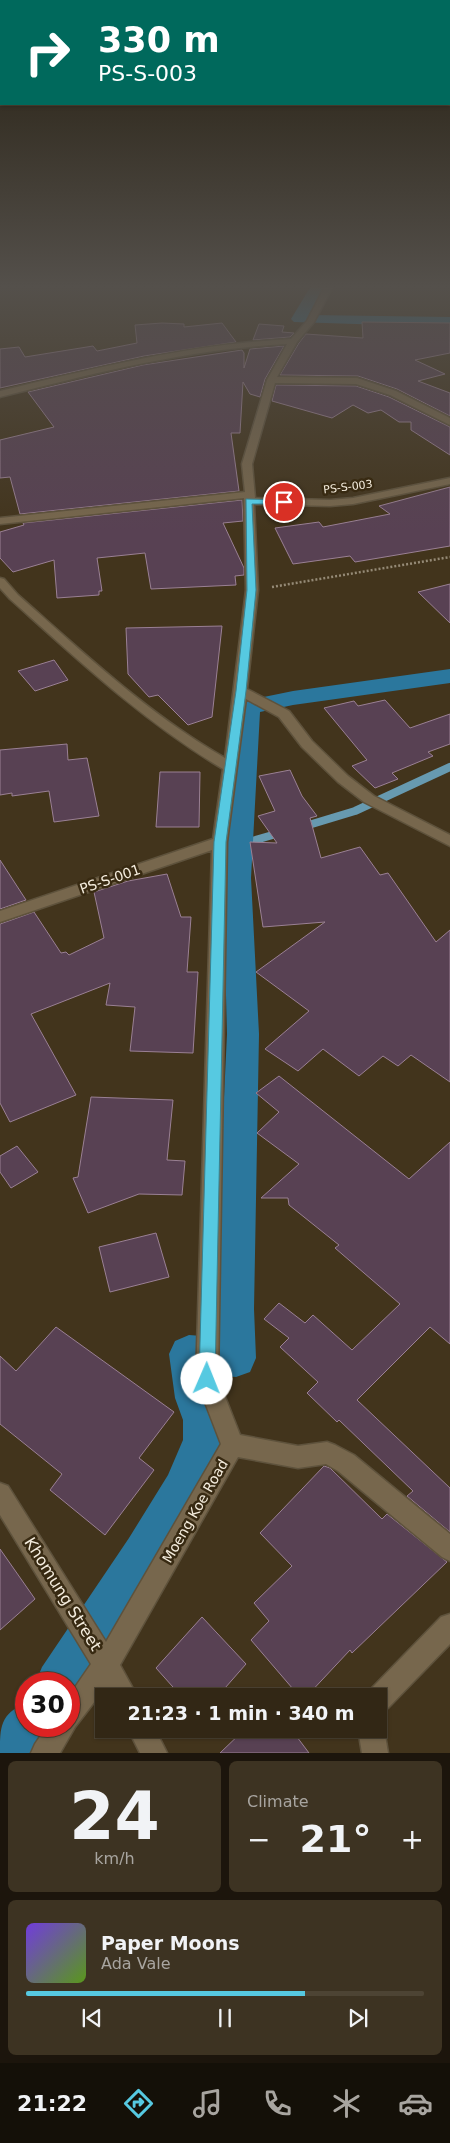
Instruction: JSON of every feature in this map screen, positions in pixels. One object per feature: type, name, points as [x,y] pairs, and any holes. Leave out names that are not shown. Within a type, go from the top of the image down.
[{"type":"street","points":[[0,394],[112,368]]},
{"type":"street","name":"Moeng Koe Road","points":[[80,1697],[102,1656],[233,1445],[207,1379],[220,842],[241,691],[252,590],[247,464],[271,380],[278,368]]},
{"type":"street","points":[[271,380],[357,381],[393,393],[450,422]]},
{"type":"street","name":"PS-S-003","points":[[0,521],[249,497],[330,503],[353,501],[450,481]]},
{"type":"street","points":[[0,582],[14,597],[124,694],[187,743],[230,767]]},
{"type":"street","points":[[241,691],[284,714],[307,744],[343,778],[374,802],[450,841]]},
{"type":"street","name":"PS-S-001","points":[[0,917],[220,842]]},
{"type":"street","points":[[233,1445],[298,1458],[327,1453],[346,1463],[450,1548]]},
{"type":"street","name":"Khomung Street","points":[[0,1494],[102,1656],[120,1688]]},
{"type":"street","points":[[387,1691],[450,1626]]},
{"type":"street","points":[[44,1753],[55,1737]]},
{"type":"street","points":[[146,1738],[154,1753]]},
{"type":"street","points":[[372,1738],[375,1753]]},
{"type":"path","points":[[252,590],[450,556]]},
{"type":"building","points":[[0,368],[91,368],[0,388]]},
{"type":"building","points":[[131,368],[271,368],[265,379],[260,397],[250,394],[243,382],[240,433],[231,433],[239,491],[20,514],[10,477],[0,478],[0,440],[54,427],[28,392]]},
{"type":"building","points":[[284,368],[432,368],[445,374],[418,381],[450,393],[450,416],[397,389],[358,376],[280,375]]},
{"type":"building","points":[[276,385],[356,386],[389,397],[450,427],[450,455],[411,430],[411,422],[399,422],[381,410],[368,413],[353,405],[332,418],[272,401]]},
{"type":"building","points":[[450,487],[450,546],[355,562],[350,556],[293,564],[275,528],[319,522],[323,527],[390,514],[379,506]]},
{"type":"building","points":[[242,500],[243,521],[223,523],[244,568],[244,575],[235,576],[236,585],[151,589],[145,553],[97,558],[102,591],[99,591],[99,595],[57,598],[54,560],[13,572],[0,558],[0,532],[24,525],[23,523]]},
{"type":"building","points":[[450,584],[450,623],[418,592]]},
{"type":"building","points":[[222,626],[212,717],[188,725],[158,695],[149,697],[128,674],[126,628]]},
{"type":"building","points":[[54,660],[68,680],[35,691],[18,671]]},
{"type":"building","points":[[385,700],[410,728],[450,714],[450,744],[428,752],[433,756],[392,773],[398,779],[375,788],[352,766],[367,760],[324,708],[354,701],[358,706]]},
{"type":"building","points":[[67,744],[68,760],[87,758],[99,816],[54,822],[49,791],[12,796],[12,793],[0,795],[0,750]]},
{"type":"building","points":[[290,770],[302,796],[317,816],[310,818],[321,858],[360,847],[380,875],[388,873],[436,942],[450,930],[450,1082],[411,1055],[398,1066],[383,1056],[359,1076],[323,1049],[298,1071],[265,1049],[309,1011],[256,972],[325,922],[263,927],[250,842],[277,843],[258,816],[275,811],[259,776]]},
{"type":"building","points":[[160,772],[200,772],[199,827],[156,827]]},
{"type":"building","points":[[0,860],[26,900],[0,909]]},
{"type":"building","points":[[167,874],[181,917],[191,917],[187,972],[198,972],[193,1053],[130,1051],[135,1007],[106,1005],[110,983],[31,1014],[76,1095],[10,1122],[0,1103],[0,924],[34,912],[61,953],[66,952],[69,955],[104,938],[94,892],[128,881]]},
{"type":"building","points":[[279,1076],[409,1179],[450,1142],[450,1344],[430,1327],[357,1400],[450,1488],[450,1532],[407,1496],[413,1491],[339,1420],[337,1422],[307,1393],[318,1382],[280,1347],[289,1338],[264,1319],[279,1303],[305,1323],[313,1315],[352,1350],[400,1304],[335,1248],[339,1245],[289,1205],[288,1198],[261,1198],[299,1164],[257,1133],[279,1112],[256,1093]]},
{"type":"building","points":[[91,1097],[173,1100],[167,1160],[185,1161],[182,1195],[139,1194],[88,1213],[73,1178],[78,1177]]},
{"type":"building","points":[[17,1146],[38,1172],[11,1188],[0,1172],[0,1156]]},
{"type":"building","points":[[156,1233],[169,1277],[110,1292],[99,1247]]},
{"type":"building","points":[[56,1327],[174,1412],[139,1458],[154,1470],[105,1535],[50,1490],[62,1474],[0,1424],[0,1356],[16,1371]]},
{"type":"building","points":[[324,1466],[330,1468],[382,1519],[387,1514],[447,1562],[352,1653],[350,1650],[314,1688],[292,1688],[251,1640],[269,1621],[254,1603],[292,1566],[260,1533]]},
{"type":"building","points":[[0,1549],[35,1599],[0,1630]]},
{"type":"building","points":[[202,1617],[246,1664],[225,1688],[174,1688],[156,1668]]},
{"type":"building","points":[[236,1738],[298,1738],[309,1753],[220,1753]]},
{"type":"waterway","points":[[67,1672],[145,1554],[183,1490],[204,1441],[204,1420],[196,1398],[189,1354],[236,1358],[234,1309],[243,1034],[237,878],[248,707],[293,698],[450,676]]},
{"type":"waterway","points":[[302,827],[355,811],[450,767]]},
{"type":"waterway","points":[[238,845],[283,832]]},
{"type":"waterway","points":[[11,1753],[22,1737]]},
{"type":"route","points":[[207,1379],[220,842],[241,691],[252,590],[248,501],[284,502]]}]
